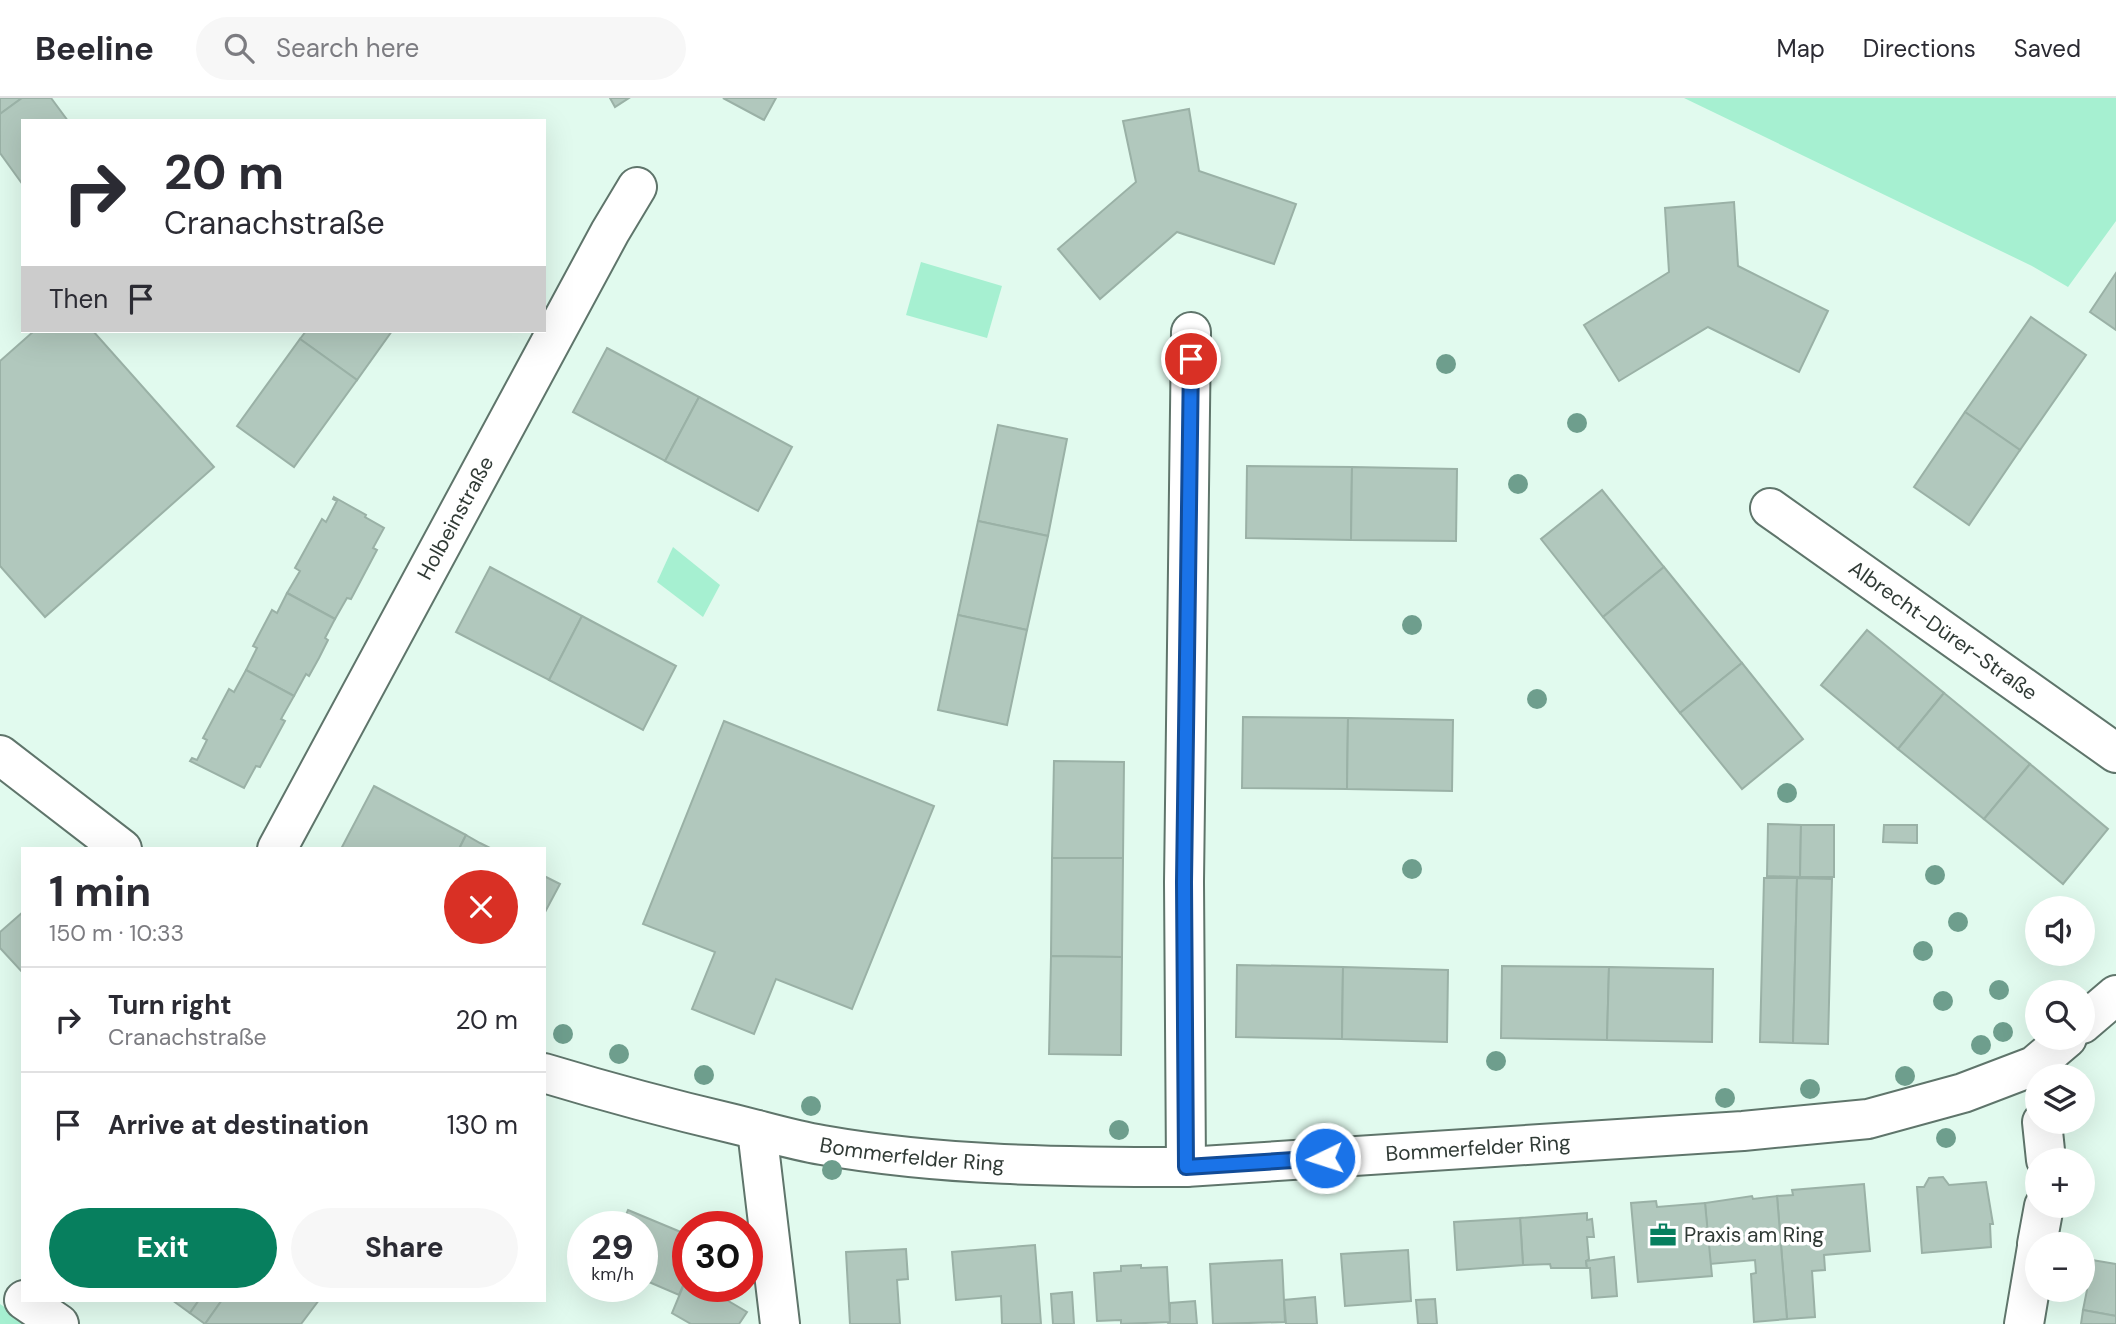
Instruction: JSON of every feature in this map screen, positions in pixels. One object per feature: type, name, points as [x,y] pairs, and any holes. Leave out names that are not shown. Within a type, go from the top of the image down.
[{"type":"street","name":"Holbeinstraße","points":[[278,847],[590,269],[637,187]]},
{"type":"street","points":[[1186,1167],[1184,882],[1191,332]]},
{"type":"street","name":"Albrecht-Dürer-Straße","points":[[1770,508],[2116,753]]},
{"type":"street","points":[[0,755],[119,847]]},
{"type":"street","points":[[2095,1013],[2116,995]]},
{"type":"street","name":"Bommerfelder Ring","points":[[2046,1064],[2057,1050]]},
{"type":"street","name":"Bommerfelder Ring","points":[[546,1074],[639,1101],[821,1145],[913,1156],[1083,1167],[1186,1167],[1729,1132],[1854,1120],[2025,1079]]},
{"type":"street","points":[[757,1130],[780,1324]]},
{"type":"street","points":[[0,1284],[21,1298]]},
{"type":"street","points":[[27,1302],[60,1324]]},
{"type":"street","points":[[2024,1324],[2028,1302]]},
{"type":"green space","points":[[1684,98],[2116,98],[2116,221],[2068,287],[2032,266]]},
{"type":"green space","points":[[921,262],[1002,286],[987,338],[906,315]]},
{"type":"green space","points":[[673,547],[720,585],[703,617],[657,582]]},
{"type":"green space","points":[[0,1304],[30,1324],[0,1324]]},
{"type":"building","points":[[0,98],[22,98],[0,114]]},
{"type":"building","points":[[22,98],[51,98],[67,119],[21,119],[21,182],[0,153],[0,114]]},
{"type":"building","points":[[610,98],[629,98],[615,107]]},
{"type":"building","points":[[723,98],[776,98],[764,120]]},
{"type":"building","points":[[1189,109],[1199,171],[1296,204],[1274,264],[1177,232],[1100,299],[1058,249],[1136,182],[1123,121]]},
{"type":"building","points":[[1734,202],[1738,266],[1828,311],[1799,372],[1708,327],[1619,381],[1584,325],[1669,272],[1665,208]]},
{"type":"building","points":[[2116,273],[2116,330],[2090,312]]},
{"type":"building","points":[[2031,317],[2086,355],[2020,450],[1965,412]]},
{"type":"building","points":[[32,333],[95,333],[214,467],[45,617],[0,566],[0,361]]},
{"type":"building","points":[[304,333],[391,333],[357,380],[300,339]]},
{"type":"building","points":[[300,339],[357,380],[294,467],[237,426]]},
{"type":"building","points":[[607,348],[699,397],[665,461],[573,412]]},
{"type":"building","points":[[699,397],[792,447],[758,511],[665,461]]},
{"type":"building","points":[[1965,412],[2020,450],[1969,525],[1914,487]]},
{"type":"building","points":[[998,425],[1067,439],[1048,536],[978,521]]},
{"type":"building","points":[[1247,466],[1352,467],[1351,540],[1246,538]]},
{"type":"building","points":[[1352,467],[1457,469],[1456,541],[1351,540]]},
{"type":"building","points":[[1602,490],[1664,567],[1603,617],[1541,539]]},
{"type":"building","points":[[334,497],[384,528],[373,548],[377,550],[351,599],[347,598],[335,619],[287,593],[300,571],[295,568],[322,519],[326,522],[337,501]]},
{"type":"building","points":[[978,521],[1048,536],[1027,630],[958,615]]},
{"type":"building","points":[[490,567],[582,616],[549,680],[456,632]]},
{"type":"building","points":[[1664,567],[1742,663],[1680,713],[1603,617]]},
{"type":"building","points":[[287,593],[335,619],[319,658],[294,696],[246,670],[257,648],[253,646],[272,610],[277,613]]},
{"type":"building","points":[[958,615],[1027,630],[1007,725],[938,710]]},
{"type":"building","points":[[582,616],[676,666],[643,730],[549,680]]},
{"type":"building","points":[[1867,630],[1944,693],[1898,749],[1821,685]]},
{"type":"building","points":[[1742,663],[1803,739],[1742,789],[1680,713]]},
{"type":"building","points":[[246,670],[294,696],[281,719],[285,721],[260,767],[256,766],[244,788],[190,761],[192,758],[197,760],[207,740],[203,738],[229,689],[234,692]]},
{"type":"building","points":[[1944,693],[2030,764],[1984,819],[1898,749]]},
{"type":"building","points":[[1243,717],[1348,718],[1347,789],[1242,788]]},
{"type":"building","points":[[1348,718],[1453,720],[1452,791],[1347,789]]},
{"type":"building","points":[[724,721],[934,806],[852,1009],[776,979],[754,1034],[692,1009],[715,952],[643,924]]},
{"type":"building","points":[[1054,761],[1124,762],[1123,858],[1052,858]]},
{"type":"building","points":[[2030,764],[2108,829],[2063,884],[1984,819]]},
{"type":"building","points":[[374,786],[466,835],[460,847],[342,847]]},
{"type":"building","points":[[1768,824],[1801,825],[1800,877],[1767,876]]},
{"type":"building","points":[[1801,825],[1834,825],[1834,877],[1800,877]]},
{"type":"building","points":[[1884,825],[1917,825],[1917,843],[1883,842]]},
{"type":"building","points":[[466,835],[488,847],[460,847]]},
{"type":"building","points":[[1052,858],[1123,858],[1122,957],[1051,956]]},
{"type":"building","points":[[546,877],[560,884],[546,910]]},
{"type":"building","points":[[1764,878],[1797,878],[1793,1043],[1760,1042]]},
{"type":"building","points":[[1797,878],[1832,879],[1828,1044],[1793,1043]]},
{"type":"building","points":[[21,914],[21,971],[0,948],[0,932]]},
{"type":"building","points":[[1051,956],[1122,957],[1121,1055],[1049,1054]]},
{"type":"building","points":[[1237,965],[1343,967],[1342,1039],[1236,1037]]},
{"type":"building","points":[[1502,966],[1609,967],[1607,1040],[1501,1038]]},
{"type":"building","points":[[1343,967],[1448,970],[1447,1042],[1342,1039]]},
{"type":"building","points":[[1609,967],[1713,969],[1712,1042],[1607,1040]]},
{"type":"building","points":[[1943,1177],[1949,1185],[1986,1182],[1993,1224],[1990,1224],[1991,1247],[1922,1253],[1917,1187],[1924,1187],[1929,1178]]},
{"type":"building","points":[[1864,1184],[1870,1251],[1824,1255],[1825,1270],[1812,1271],[1815,1317],[1787,1319],[1777,1196],[1793,1195],[1792,1190]]},
{"type":"building","points":[[1752,1196],[1753,1199],[1777,1196],[1787,1319],[1754,1322],[1751,1274],[1756,1273],[1755,1260],[1710,1264],[1705,1203]]},
{"type":"building","points":[[1656,1201],[1657,1207],[1705,1203],[1712,1276],[1638,1282],[1631,1203]]},
{"type":"building","points":[[1587,1213],[1587,1220],[1592,1219],[1594,1237],[1587,1237],[1587,1268],[1551,1268],[1550,1264],[1523,1265],[1520,1218]]},
{"type":"building","points":[[1520,1218],[1523,1265],[1457,1270],[1454,1222]]},
{"type":"building","points":[[658,1222],[672,1228],[672,1292],[658,1286]]},
{"type":"building","points":[[1035,1245],[1041,1324],[1002,1324],[1001,1296],[956,1300],[952,1252]]},
{"type":"building","points":[[906,1249],[908,1279],[897,1280],[900,1324],[850,1324],[846,1252]]},
{"type":"building","points":[[1408,1250],[1411,1301],[1345,1306],[1341,1254]]},
{"type":"building","points":[[1614,1257],[1617,1296],[1592,1298],[1590,1268],[1587,1268],[1586,1261]]},
{"type":"building","points":[[1282,1260],[1285,1322],[1213,1324],[1210,1264]]},
{"type":"building","points":[[2095,1260],[2116,1264],[2116,1316],[2083,1310],[2085,1302],[2095,1302]]},
{"type":"building","points":[[1141,1265],[1141,1268],[1167,1267],[1170,1322],[1121,1324],[1121,1320],[1097,1321],[1094,1273],[1121,1271],[1121,1266]]},
{"type":"building","points":[[1072,1292],[1074,1324],[1053,1324],[1051,1294]]},
{"type":"building","points":[[1315,1297],[1317,1324],[1286,1324],[1284,1300]]},
{"type":"building","points":[[1435,1299],[1437,1324],[1418,1324],[1416,1300]]},
{"type":"building","points":[[1195,1301],[1197,1324],[1168,1324],[1170,1303]]},
{"type":"building","points":[[175,1302],[198,1302],[190,1313]]},
{"type":"building","points":[[198,1302],[221,1302],[205,1324],[190,1313]]},
{"type":"building","points":[[221,1302],[318,1302],[301,1324],[205,1324]]},
{"type":"building","points":[[677,1302],[730,1302],[747,1312],[739,1324],[691,1324],[672,1313]]},
{"type":"building","points":[[2083,1310],[2116,1316],[2116,1324],[2081,1324]]},
{"type":"place","name":"Praxis am Ring","points":[[1663,1235]]},
{"type":"route","points":[[1191,359],[1184,882],[1186,1167],[1325,1158]]}]
